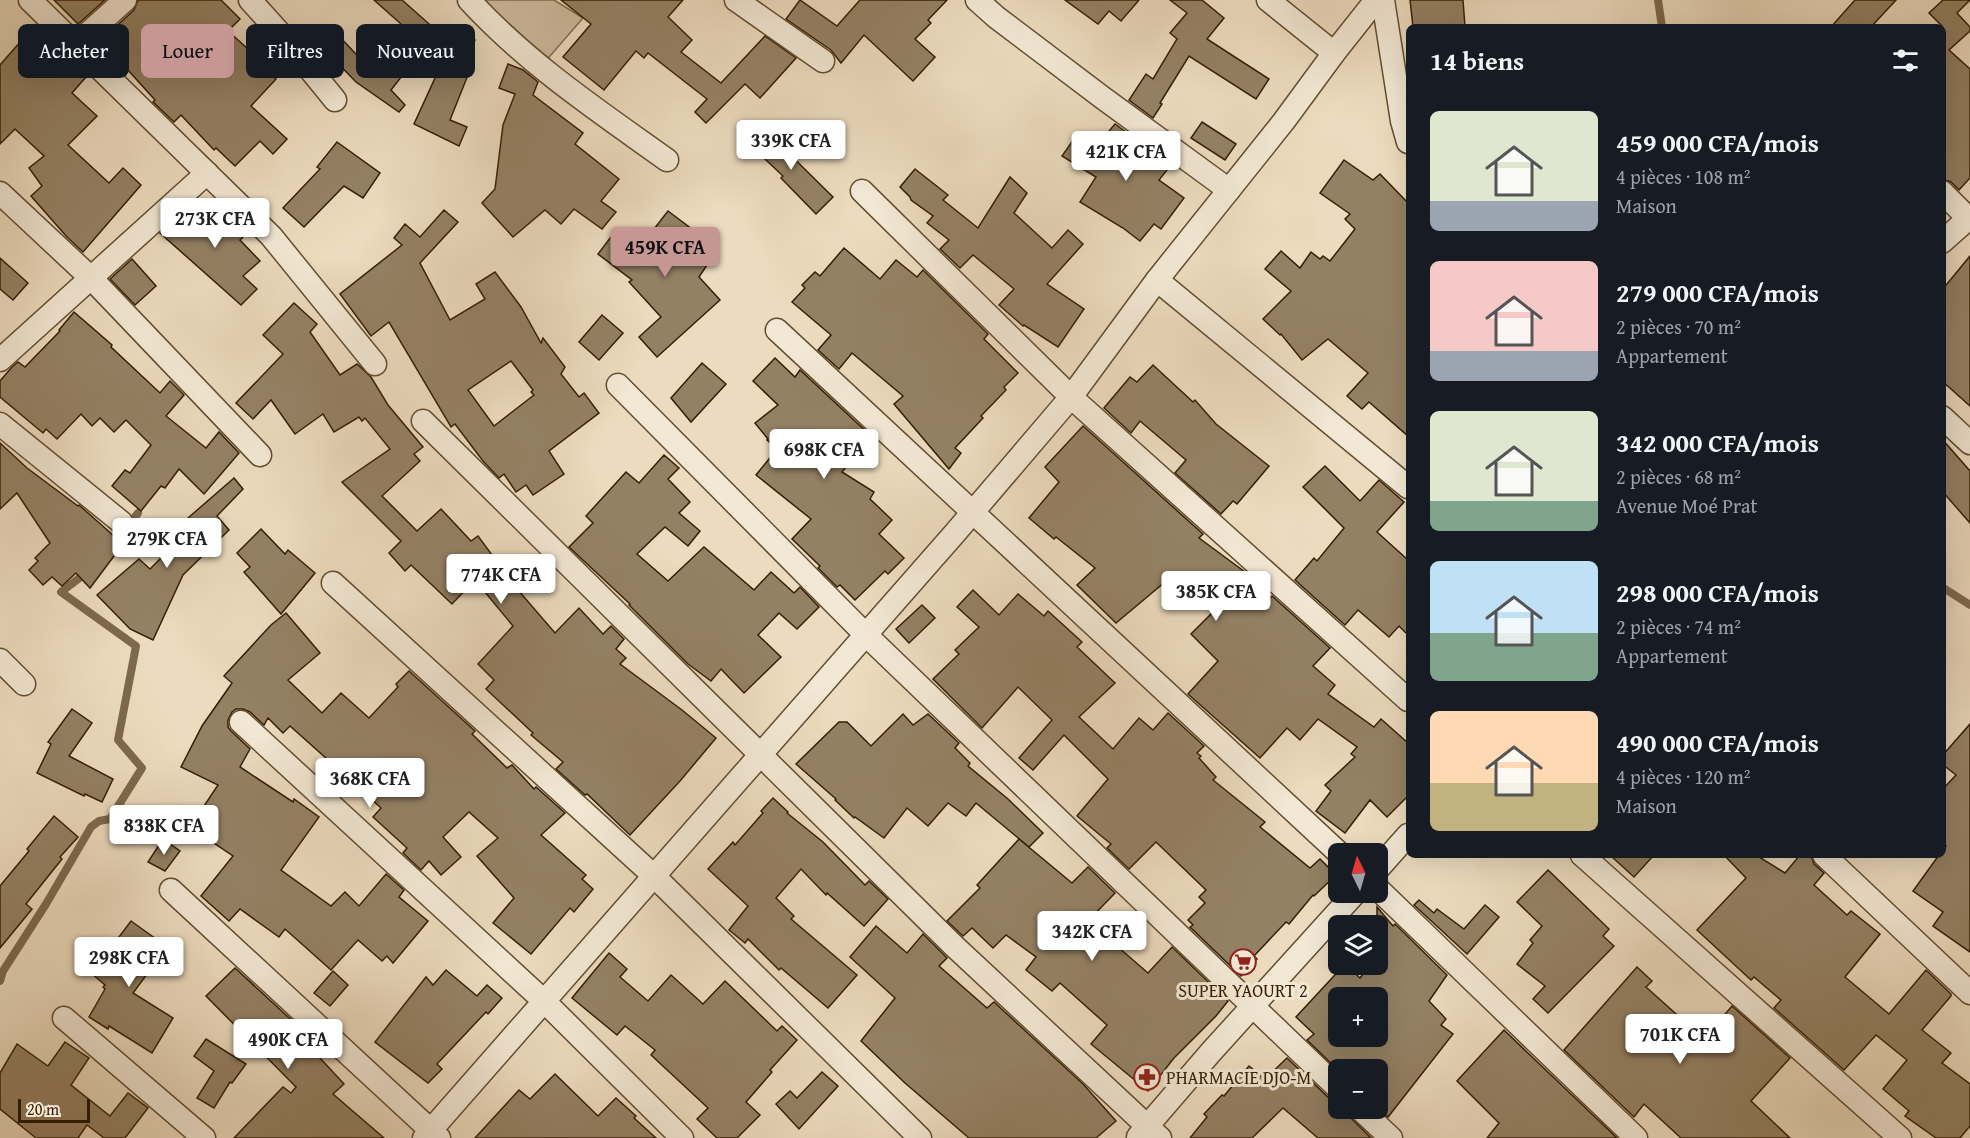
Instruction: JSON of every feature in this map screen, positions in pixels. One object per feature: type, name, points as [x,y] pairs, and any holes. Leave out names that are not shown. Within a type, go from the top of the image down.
[{"type":"street","points":[[30,0],[55,24]]},
{"type":"street","points":[[98,24],[125,0]]},
{"type":"street","points":[[250,0],[335,100]]},
{"type":"street","points":[[469,0],[497,30],[564,86],[667,160]]},
{"type":"street","points":[[736,0],[823,61]]},
{"type":"street","points":[[977,0],[1103,98],[1229,190]]},
{"type":"street","points":[[1268,0],[1334,53]]},
{"type":"street","points":[[171,890],[431,1135],[607,927],[866,634],[1071,397],[1157,280],[1284,121],[1376,0]]},
{"type":"street","points":[[1383,0],[1406,135]]},
{"type":"street","points":[[111,78],[271,236],[375,364]]},
{"type":"street","points":[[0,360],[207,173]]},
{"type":"street","points":[[862,191],[1071,397],[1406,698]]},
{"type":"street","points":[[0,193],[90,278],[260,455]]},
{"type":"street","points":[[1946,196],[1969,218],[1946,238]]},
{"type":"street","points":[[1157,280],[1406,485]]},
{"type":"street","points":[[777,330],[1329,843]]},
{"type":"street","points":[[618,385],[866,634],[1328,1079]]},
{"type":"street","points":[[423,421],[953,945],[1148,1134],[1252,1007],[1346,903]]},
{"type":"street","points":[[1946,421],[1970,443]]},
{"type":"street","points":[[0,424],[121,522]]},
{"type":"street","points":[[333,583],[654,876],[920,1138]]},
{"type":"street","points":[[0,660],[24,684]]},
{"type":"street","points":[[241,722],[545,1002],[682,1138]]},
{"type":"street","points":[[1388,858],[1406,837]]},
{"type":"street","points":[[1585,858],[1900,1138]]},
{"type":"street","points":[[1827,858],[1970,993]]},
{"type":"street","points":[[1388,899],[1636,1138]]},
{"type":"street","points":[[64,1018],[204,1138]]},
{"type":"street","points":[[1370,1119],[1390,1138]]},
{"type":"shaded area","points":[[473,0],[554,0],[583,18],[544,63]]},
{"type":"building","points":[[54,0],[105,0],[78,24]]},
{"type":"building","points":[[138,0],[221,0],[240,19],[234,25],[141,24],[141,78],[234,78],[234,36],[246,47],[246,78],[276,79],[251,106],[287,139],[273,154],[260,141],[235,166],[216,148],[214,150],[181,115],[174,122],[153,102],[155,100],[129,71],[129,24],[119,24],[134,10]]},
{"type":"building","points":[[374,0],[402,0],[429,24],[401,24]]},
{"type":"building","points":[[561,0],[683,0],[668,17],[692,40],[681,52],[721,83],[765,36],[796,58],[760,98],[745,84],[706,123],[695,112],[707,99],[648,53],[644,58],[636,51],[604,90],[563,57],[591,24]]},
{"type":"building","points":[[800,0],[837,26],[860,0],[947,0],[928,20],[931,23],[915,39],[935,57],[913,81],[864,35],[841,63],[831,50],[786,19]]},
{"type":"building","points":[[1065,0],[1139,0],[1121,21],[1109,11],[1098,24]]},
{"type":"building","points":[[1170,0],[1202,0],[1224,18],[1207,39],[1269,79],[1256,99],[1189,56],[1153,118],[1129,100],[1146,74],[1153,79],[1177,39],[1170,33],[1187,13]]},
{"type":"building","points":[[1410,0],[1463,0],[1465,24],[1413,24]]},
{"type":"building","points":[[1855,0],[1896,0],[1874,24],[1834,24]]},
{"type":"building","points":[[1943,0],[1970,0],[1957,13],[1970,27],[1970,31],[1949,50],[1970,69],[1970,178],[1959,190],[1946,180],[1946,24],[1940,24],[1929,13]]},
{"type":"building","points":[[344,41],[356,54],[356,78],[400,78],[391,90],[405,105],[399,112],[356,82],[344,70]]},
{"type":"building","points":[[18,45],[18,78],[85,78],[72,93],[97,116],[68,145],[109,183],[123,168],[141,185],[83,252],[31,196],[42,186],[29,168],[44,156],[15,129],[0,144],[0,65]]},
{"type":"building","points":[[508,64],[523,70],[538,82],[533,95],[583,133],[575,144],[619,179],[601,201],[616,212],[602,229],[574,209],[561,224],[545,210],[513,237],[482,203],[495,189],[503,125],[515,94],[499,88]]},
{"type":"building","points":[[435,78],[467,78],[450,120],[467,127],[459,146],[414,124]]},
{"type":"building","points":[[1202,122],[1236,144],[1225,160],[1191,138]]},
{"type":"building","points":[[1115,124],[1171,165],[1159,180],[1184,198],[1161,229],[1154,224],[1140,241],[1080,202],[1096,177],[1062,156],[1074,139],[1092,151]]},
{"type":"building","points":[[762,127],[833,197],[816,214],[781,178],[783,176],[747,142]]},
{"type":"building","points":[[337,142],[380,173],[363,198],[344,186],[304,227],[283,208],[320,169],[317,167]]},
{"type":"building","points":[[1344,160],[1373,180],[1380,174],[1406,201],[1406,434],[1369,402],[1362,409],[1347,396],[1368,373],[1328,339],[1302,360],[1281,334],[1263,319],[1291,291],[1265,269],[1281,251],[1300,268],[1311,252],[1320,259],[1323,256],[1330,261],[1355,229],[1345,219],[1350,214],[1320,193]]},
{"type":"building","points":[[915,169],[948,195],[943,200],[978,228],[1010,177],[1027,193],[1014,213],[1052,248],[1068,230],[1083,244],[1047,284],[1084,309],[1058,347],[1023,326],[999,305],[1014,289],[973,255],[960,268],[940,249],[949,240],[927,223],[933,216],[911,200],[900,187]]},
{"type":"building","points":[[218,203],[235,221],[232,223],[245,235],[240,240],[260,261],[243,276],[257,289],[241,305],[160,233],[188,208],[199,219]]},
{"type":"building","points":[[444,210],[458,222],[420,263],[450,320],[485,299],[476,284],[495,272],[521,307],[541,343],[543,338],[565,367],[561,374],[579,397],[584,393],[599,413],[549,451],[564,474],[533,495],[526,485],[516,492],[504,474],[499,478],[455,424],[451,427],[389,322],[371,336],[340,294],[402,245],[394,238],[405,224],[420,237]],"holes":[[[511,361],[533,390],[531,392],[534,395],[494,426],[468,390]]]},
{"type":"building","points":[[668,211],[697,233],[691,241],[713,256],[699,277],[720,300],[657,357],[639,337],[661,317],[629,282],[632,280],[598,254],[617,229],[640,247]]},
{"type":"building","points":[[844,248],[880,279],[896,260],[917,277],[923,270],[988,334],[984,339],[1018,373],[1004,387],[1006,390],[981,416],[983,418],[955,448],[961,453],[949,469],[894,404],[903,396],[852,353],[839,369],[818,350],[831,335],[792,302],[805,288],[802,285],[815,272],[820,276]]},
{"type":"building","points":[[1970,256],[1970,406],[1946,385],[1946,285]]},
{"type":"building","points":[[0,258],[28,283],[13,300],[0,289]]},
{"type":"building","points":[[132,259],[156,286],[135,305],[110,279]]},
{"type":"building","points":[[294,303],[317,324],[310,332],[340,375],[357,364],[371,377],[388,405],[423,447],[414,454],[420,461],[382,496],[417,531],[441,509],[471,541],[478,536],[518,590],[555,633],[579,608],[603,634],[611,626],[624,639],[616,649],[626,658],[620,664],[716,738],[630,835],[587,794],[585,795],[556,769],[563,762],[531,735],[533,733],[486,689],[494,680],[478,664],[513,626],[475,580],[452,604],[411,565],[405,571],[389,553],[401,541],[342,482],[390,449],[365,418],[362,421],[359,417],[334,432],[323,414],[295,434],[271,400],[253,419],[236,403],[283,354],[263,335]]},
{"type":"building","points":[[74,312],[112,345],[111,347],[160,393],[170,381],[184,395],[166,416],[206,448],[219,432],[239,453],[204,494],[179,469],[165,488],[161,486],[141,511],[112,486],[125,470],[130,473],[151,445],[126,420],[114,432],[100,418],[92,426],[81,414],[57,439],[46,429],[43,433],[0,397],[0,381],[12,367],[18,362],[25,367],[60,331]]},
{"type":"building","points":[[602,315],[623,333],[599,360],[579,342]]},
{"type":"building","points":[[775,358],[795,377],[800,370],[871,436],[858,449],[860,450],[842,472],[874,492],[870,499],[892,520],[879,534],[904,558],[888,574],[885,571],[855,600],[840,585],[837,587],[818,568],[820,566],[792,539],[811,519],[756,475],[777,449],[767,440],[755,423],[778,405],[753,381]]},
{"type":"building","points":[[702,363],[726,384],[691,422],[671,398]]},
{"type":"building","points":[[1153,365],[1193,402],[1195,400],[1216,424],[1269,466],[1237,504],[1233,501],[1221,514],[1175,473],[1186,460],[1140,421],[1131,433],[1104,408],[1130,377],[1137,382]]},
{"type":"building","points":[[1083,426],[1203,534],[1199,538],[1245,572],[1270,598],[1272,596],[1330,648],[1313,666],[1335,685],[1328,694],[1374,727],[1381,719],[1406,741],[1406,798],[1387,817],[1370,800],[1345,833],[1316,811],[1331,791],[1325,785],[1355,757],[1351,754],[1357,747],[1318,719],[1300,740],[1287,728],[1260,758],[1188,694],[1218,661],[1191,634],[1215,610],[1171,577],[1116,623],[1077,585],[1095,568],[1029,518],[1059,482],[1045,467]]},
{"type":"building","points":[[0,443],[27,468],[79,505],[123,544],[90,588],[76,573],[62,586],[52,577],[43,585],[29,570],[38,561],[35,558],[50,543],[17,493],[0,509]]},
{"type":"building","points":[[1946,444],[1970,471],[1970,523],[1946,496]]},
{"type":"building","points":[[664,455],[679,468],[668,479],[690,502],[679,513],[700,531],[688,546],[665,527],[637,554],[668,581],[704,547],[754,590],[771,572],[794,593],[800,587],[819,607],[797,629],[779,613],[758,635],[781,657],[744,693],[721,669],[711,681],[688,664],[630,604],[569,547],[593,523],[586,516],[626,472],[639,483]]},
{"type":"building","points":[[1325,466],[1360,501],[1379,480],[1404,502],[1377,532],[1406,558],[1406,633],[1399,626],[1389,637],[1358,610],[1345,625],[1295,580],[1314,558],[1317,561],[1344,528],[1303,487]]},
{"type":"building","points":[[234,478],[243,489],[217,516],[229,530],[183,575],[153,640],[130,629],[97,595],[139,559],[150,569],[194,525],[188,518]]},
{"type":"building","points":[[261,529],[285,554],[288,550],[315,573],[281,614],[244,572],[250,567],[237,553]]},
{"type":"building","points":[[973,590],[999,615],[1018,594],[1044,616],[1048,611],[1082,642],[1077,647],[1115,683],[1079,717],[1113,749],[1139,718],[1153,730],[1168,713],[1204,746],[1197,753],[1216,777],[1213,780],[1265,822],[1260,827],[1310,868],[1320,859],[1328,867],[1328,883],[1313,895],[1289,924],[1286,922],[1254,956],[1257,959],[1241,976],[1190,927],[1193,925],[1188,920],[1205,903],[1199,897],[1206,890],[1156,842],[1129,869],[1107,848],[1111,844],[1077,816],[1108,779],[1064,735],[1033,770],[1019,758],[1052,720],[1018,687],[982,728],[933,679],[959,654],[955,650],[979,627],[957,607]]},
{"type":"building","points":[[922,605],[935,618],[909,643],[896,629]]},
{"type":"building","points":[[286,613],[320,653],[288,680],[322,713],[341,693],[369,718],[398,687],[396,684],[409,671],[475,731],[472,734],[507,768],[512,765],[534,789],[536,787],[565,813],[541,835],[586,875],[582,879],[593,889],[574,912],[570,908],[531,954],[493,923],[514,898],[477,856],[498,838],[469,812],[443,837],[461,857],[441,875],[429,861],[421,870],[403,853],[407,848],[373,817],[381,808],[336,767],[290,726],[283,733],[268,718],[264,725],[250,712],[243,709],[236,709],[228,720],[228,727],[231,731],[250,749],[240,767],[293,802],[294,799],[319,817],[281,870],[331,906],[345,892],[359,906],[386,874],[404,890],[399,897],[428,921],[393,963],[387,956],[382,961],[358,940],[331,970],[285,929],[279,937],[240,909],[229,921],[201,896],[233,856],[190,827],[218,785],[181,767],[202,726],[232,683],[224,676],[271,625]]},
{"type":"building","points":[[72,709],[92,723],[69,756],[113,779],[102,802],[85,794],[84,796],[37,773],[51,744],[48,742]]},
{"type":"building","points":[[903,714],[913,725],[928,714],[959,743],[955,748],[970,763],[968,766],[1008,799],[1043,833],[1029,847],[976,803],[966,816],[948,803],[928,826],[907,808],[884,838],[854,818],[796,764],[839,722],[847,722],[871,746]]},
{"type":"building","points":[[1970,724],[1970,952],[1933,926],[1943,912],[1913,891],[1937,858],[1946,858],[1946,786],[1956,775],[1946,767],[1946,751]]},
{"type":"building","points":[[773,798],[787,813],[823,842],[865,885],[869,881],[888,899],[864,926],[827,893],[826,895],[801,869],[776,898],[794,916],[791,919],[857,975],[828,1008],[781,968],[779,970],[748,939],[745,943],[729,930],[748,906],[708,869],[733,842],[735,845]]},
{"type":"building","points":[[54,816],[78,837],[60,857],[62,859],[26,904],[32,909],[0,948],[0,886]]},
{"type":"building","points":[[163,839],[180,851],[165,871],[148,862]]},
{"type":"building","points":[[1019,839],[1072,883],[1088,867],[1115,893],[1088,921],[1148,973],[1172,947],[1228,1001],[1174,1058],[1148,1091],[1091,1044],[1107,1025],[1060,983],[1052,991],[1026,970],[1036,957],[1006,935],[993,948],[972,928],[963,936],[947,921],[980,888],[977,885]]},
{"type":"building","points":[[1613,858],[1651,858],[1634,877]]},
{"type":"building","points":[[1727,858],[1761,858],[1785,873],[1798,858],[1812,858],[1814,864],[1824,873],[1814,885],[1847,915],[1851,911],[1880,934],[1845,977],[1889,1014],[1926,970],[1951,994],[1922,1030],[1951,1053],[1942,1063],[1970,1084],[1970,1126],[1960,1138],[1936,1138],[1905,1116],[1909,1111],[1883,1089],[1907,1060],[1876,1035],[1844,1070],[1774,1008],[1781,1000],[1754,977],[1751,980],[1697,930],[1746,878]]},
{"type":"building","points":[[1548,870],[1609,929],[1603,936],[1614,946],[1548,1013],[1533,999],[1545,986],[1517,964],[1533,943],[1530,940],[1542,926],[1517,902]]},
{"type":"building","points":[[1419,900],[1434,913],[1437,909],[1464,929],[1485,905],[1499,917],[1467,954],[1414,905]]},
{"type":"building","points":[[1377,907],[1384,915],[1377,915]]},
{"type":"building","points":[[1388,920],[1393,926],[1395,924],[1447,975],[1429,1001],[1446,1019],[1441,1025],[1453,1034],[1388,1117],[1388,1059],[1328,1060],[1307,1040],[1314,1034],[1296,1017],[1335,975],[1357,975],[1360,978],[1362,975],[1388,975]]},
{"type":"building","points":[[131,921],[167,947],[133,993],[173,1018],[152,1053],[109,1026],[108,1029],[89,1017],[105,985],[83,966],[100,947],[107,953]]},
{"type":"building","points":[[876,926],[907,953],[923,934],[947,958],[939,966],[987,1008],[994,1002],[1083,1084],[1116,1121],[1096,1138],[969,1138],[905,1083],[861,1041],[895,998],[850,957]]},
{"type":"building","points":[[609,953],[627,969],[620,977],[648,1001],[671,975],[703,1004],[725,981],[777,1031],[782,1026],[797,1040],[746,1102],[760,1115],[737,1138],[717,1138],[697,1119],[708,1108],[651,1055],[655,1050],[625,1026],[617,1035],[572,998]]},
{"type":"building","points":[[1637,967],[1652,981],[1646,987],[1704,1039],[1732,1006],[1790,1058],[1751,1101],[1790,1138],[1681,1138],[1644,1104],[1634,1117],[1564,1050]]},
{"type":"building","points":[[235,968],[312,1039],[307,1044],[344,1084],[333,1094],[384,1138],[234,1138],[283,1087],[291,1093],[296,1087],[206,996]]},
{"type":"building","points":[[446,970],[477,996],[487,985],[502,998],[437,1064],[442,1069],[428,1083],[375,1042],[426,977],[433,985]]},
{"type":"building","points":[[333,971],[348,985],[330,1006],[314,993]]},
{"type":"building","points":[[1504,1030],[1617,1138],[1487,1138],[1499,1123],[1457,1081]]},
{"type":"building","points":[[206,1039],[246,1064],[232,1083],[230,1082],[214,1108],[197,1098],[214,1071],[194,1056]]},
{"type":"building","points":[[65,1042],[89,1058],[71,1085],[110,1116],[128,1093],[148,1108],[125,1138],[104,1138],[87,1125],[78,1138],[36,1138],[0,1109],[0,1073],[17,1044],[48,1066]]},
{"type":"building","points":[[1287,1058],[1328,1097],[1328,1119],[1352,1119],[1371,1138],[1318,1138],[1283,1108],[1252,1138],[1190,1138],[1207,1117],[1204,1114],[1222,1095],[1224,1096],[1249,1066],[1265,1079]]},
{"type":"building","points":[[822,1072],[838,1086],[799,1129],[776,1104],[790,1091],[797,1098]]},
{"type":"building","points":[[555,1074],[598,1116],[616,1098],[656,1138],[475,1138],[519,1090],[530,1099]]},
{"type":"waterway","points":[[1658,0],[1662,24]]},
{"type":"waterway","points":[[112,547],[138,513]]},
{"type":"waterway","points":[[0,981],[3,971],[91,827],[99,821],[110,819],[142,768],[118,740],[136,646],[61,592],[86,573]]},
{"type":"waterway","points":[[1946,590],[1970,605]]},
{"type":"place","name":"SUPER YAOURT 2","points":[[1243,962]]},
{"type":"place","name":"PHARMACIE DJO-M","points":[[1147,1077]]}]
